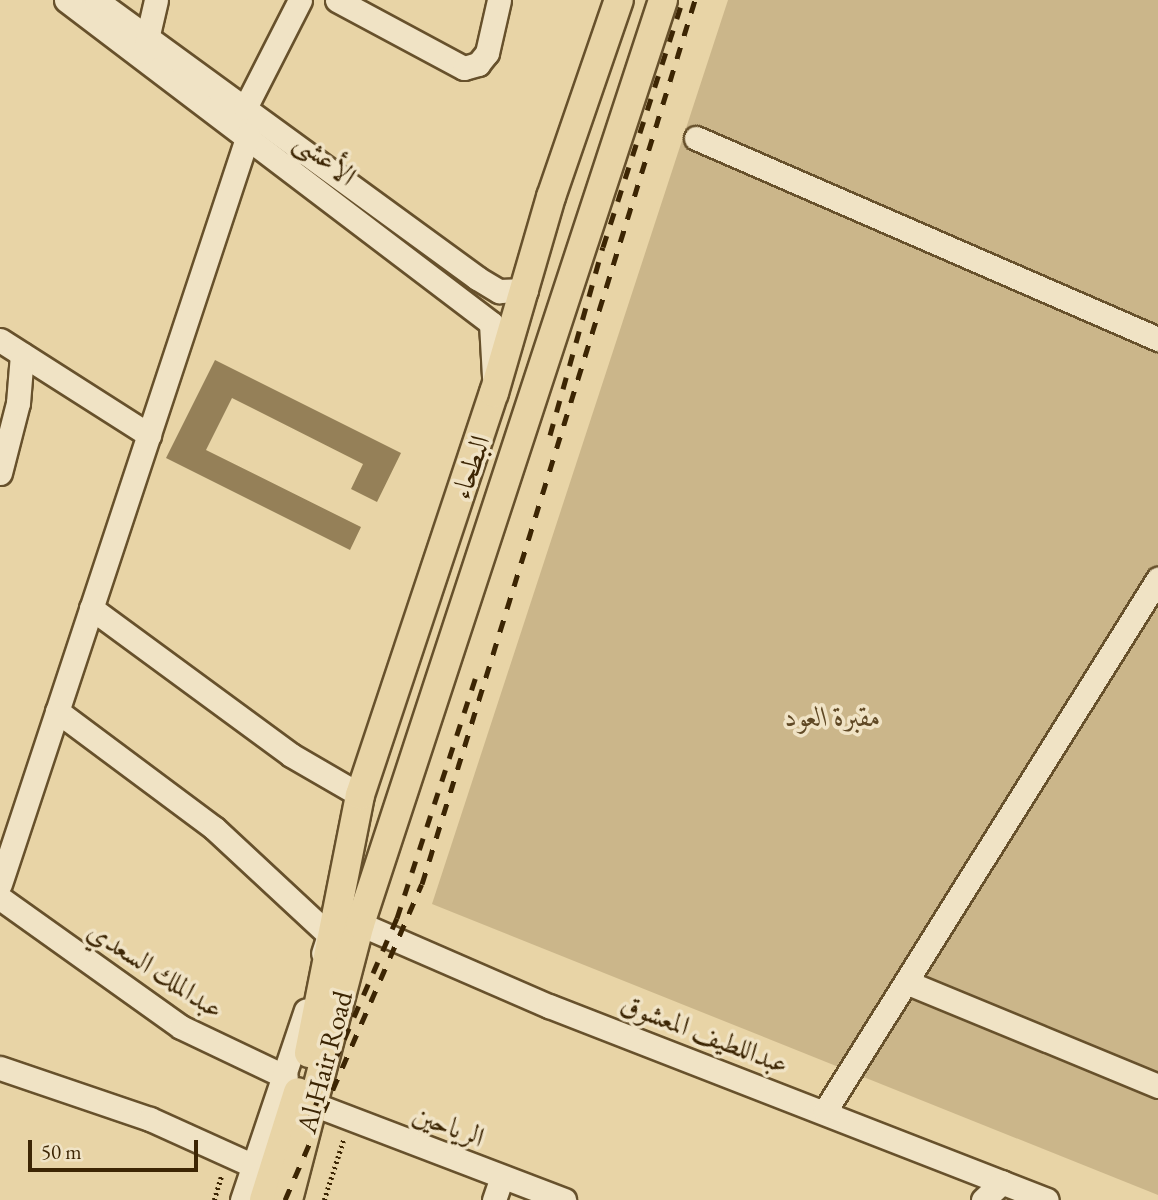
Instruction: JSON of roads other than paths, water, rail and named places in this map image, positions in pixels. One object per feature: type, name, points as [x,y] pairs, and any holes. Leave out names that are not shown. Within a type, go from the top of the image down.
[{"type":"main road","name":"البطحاء","points":[[298,1094],[310,1048],[329,935],[360,795],[494,393],[551,197],[619,0]]},
{"type":"main road","name":"البطحاء","points":[[360,924],[663,0]]},
{"type":"main road","name":"Al Hair Road","points":[[264,1200],[298,1094],[360,924]]},
{"type":"main road","name":"Al Hair Road","points":[[288,1200],[298,1094]]},
{"type":"street","name":"الأعشى","points":[[66,0],[116,17]]},
{"type":"street","name":"الأعشى","points":[[96,0],[145,48],[248,135],[491,323],[494,393]]},
{"type":"street","points":[[145,48],[156,0]]},
{"type":"street","points":[[244,108],[300,0]]},
{"type":"street","points":[[337,0],[464,68],[478,64],[487,52],[499,0]]},
{"type":"street","name":"الأعشى","points":[[145,48],[244,108],[477,278],[499,291],[526,290]]},
{"type":"street","points":[[0,884],[248,135]]},
{"type":"street","points":[[696,138],[1158,339]]},
{"type":"street","points":[[0,340],[149,435]]},
{"type":"street","points":[[0,473],[18,402],[22,354]]},
{"type":"street","points":[[825,1111],[1158,579]]},
{"type":"street","points":[[91,608],[292,755],[360,795]]},
{"type":"street","points":[[57,711],[214,828],[329,935]]},
{"type":"street","name":"عبدالملك السعدي","points":[[0,898],[181,1027],[298,1094]]},
{"type":"street","name":"عبداللطيف المعشوق","points":[[360,924],[549,1006],[825,1111],[1038,1198]]},
{"type":"street","points":[[906,982],[1158,1086]]},
{"type":"street","points":[[0,1068],[150,1119],[254,1166]]},
{"type":"street","name":"الرياحين","points":[[298,1094],[350,1118],[564,1200]]},
{"type":"street","name":"البطحاء","points":[[242,1200],[254,1166],[298,1094]]},
{"type":"street","points":[[494,1200],[502,1177]]},
{"type":"street","points":[[983,1200],[1002,1182]]},
{"type":"railway","points":[[550,435],[603,247],[683,0]]},
{"type":"railway","points":[[285,1200],[422,884],[695,0]]},
{"type":"railway","points":[[306,1127],[397,918],[477,673]]},
{"type":"park label","name":"مقبرة العود","points":[[833,716]]}]
